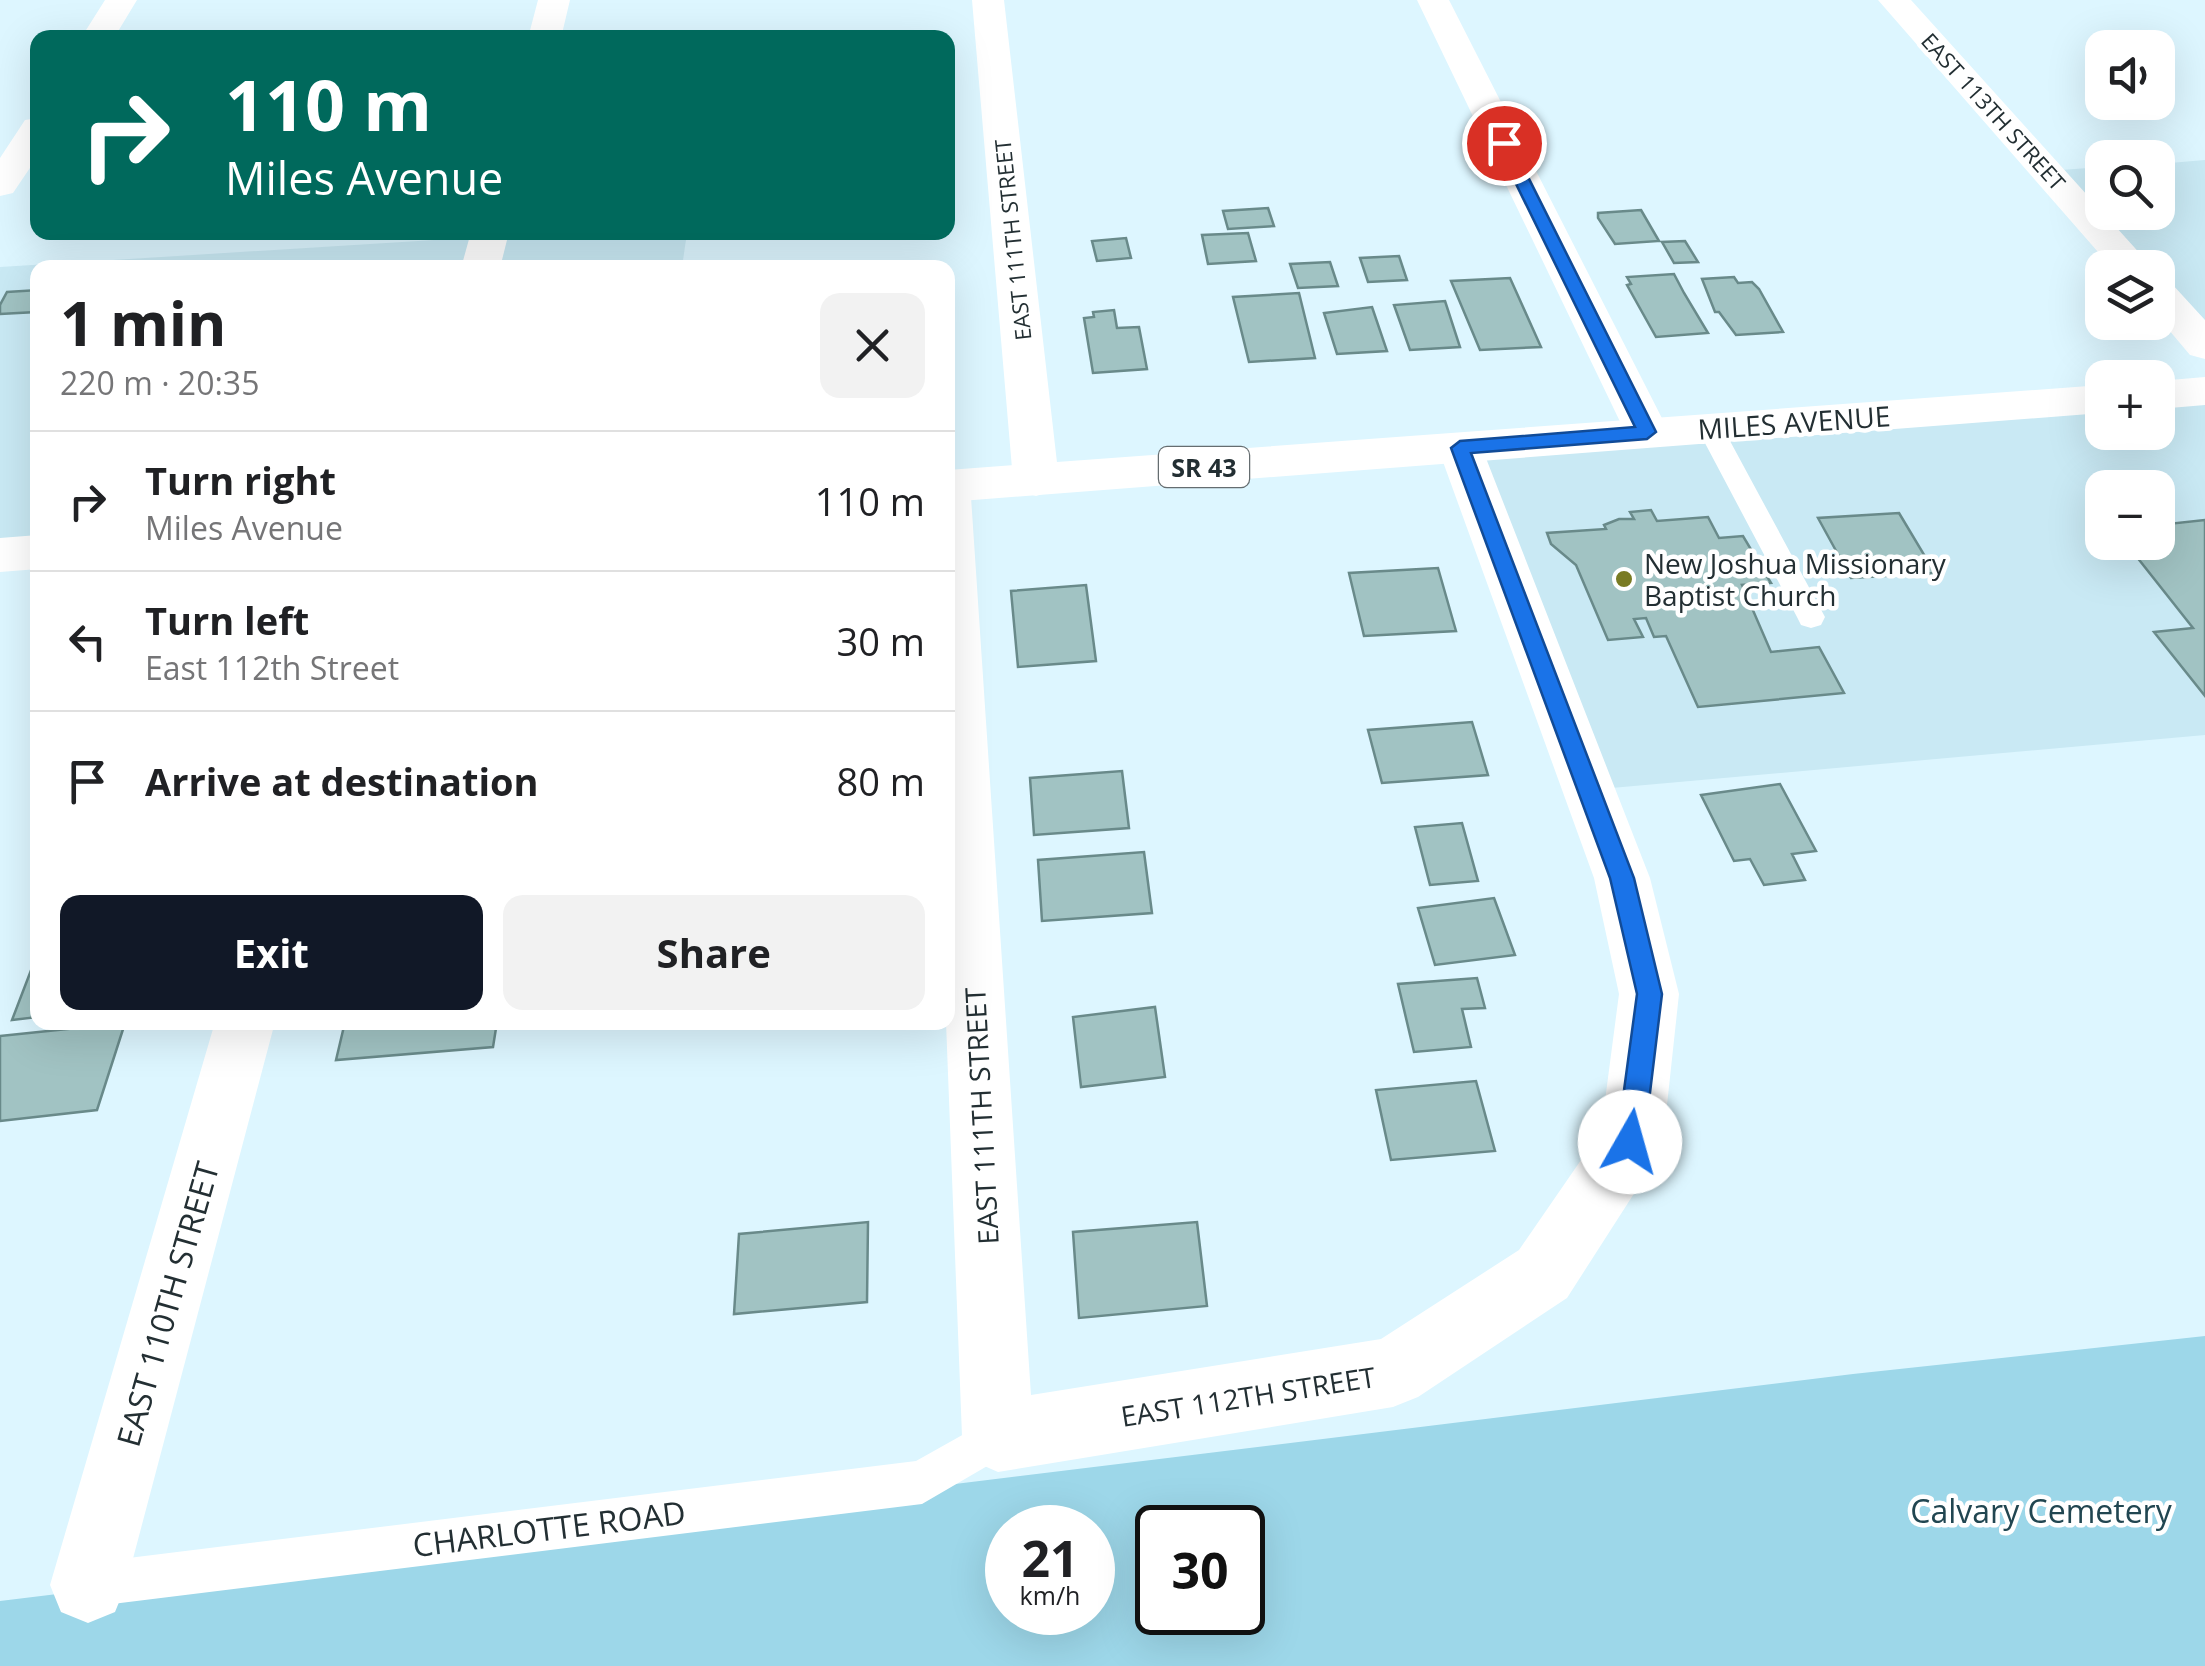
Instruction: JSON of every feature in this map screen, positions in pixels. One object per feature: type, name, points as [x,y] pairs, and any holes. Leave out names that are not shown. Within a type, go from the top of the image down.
[{"type":"street","points":[[102,30],[121,0]]},
{"type":"street","points":[[546,30],[554,0]]},
{"type":"street","name":"EAST 111TH STREET","points":[[988,0],[1036,480]]},
{"type":"street","points":[[1433,0],[1647,432]]},
{"type":"street","name":"EAST 113TH STREET","points":[[1894,0],[2118,250]]},
{"type":"street","points":[[0,185],[30,140]]},
{"type":"street","points":[[2175,313],[2205,346]]},
{"type":"street","points":[[2175,394],[2205,391]]},
{"type":"street","name":"MILES AVENUE","points":[[955,486],[2085,400]]},
{"type":"street","name":"EAST 112TH STREET","points":[[998,1436],[1393,1372],[1542,1274],[1630,1142],[1649,994],[1622,878],[1460,448]]},
{"type":"street","points":[[0,555],[30,553]]},
{"type":"street","name":"EAST 111TH STREET","points":[[955,628],[998,1436]]},
{"type":"street","name":"EAST 110TH STREET","points":[[88,1585],[243,1030]]},
{"type":"lane","points":[[1710,428],[1811,617]]},
{"type":"lane","name":"CHARLOTTE ROAD","points":[[88,1585],[922,1482],[998,1436]]},
{"type":"shaded area","points":[[2205,160],[2205,346],[2175,312],[2175,250],[2119,250],[2100,230],[2175,230],[2175,163]]},
{"type":"shaded area","points":[[2085,168],[2085,213],[2047,171]]},
{"type":"shaded area","points":[[435,240],[686,240],[683,260],[113,260]]},
{"type":"shaded area","points":[[30,265],[30,553],[0,555],[0,267]]},
{"type":"shaded area","points":[[2205,391],[2205,735],[1589,790],[1460,448],[2085,400],[2085,450],[2175,450],[2175,394]]},
{"type":"green space","name":"Calvary Cemetery","points":[[2205,1336],[2205,1666],[0,1666],[0,1601],[1853,1374]]},
{"type":"building","points":[[1268,208],[1274,226],[1228,229],[1223,211]]},
{"type":"building","points":[[1641,210],[1659,241],[1615,244],[1598,218],[1598,213]]},
{"type":"building","points":[[1248,233],[1256,261],[1208,264],[1202,235]]},
{"type":"building","points":[[1126,238],[1131,258],[1097,261],[1092,241]]},
{"type":"building","points":[[1685,241],[1698,262],[1674,263],[1662,242]]},
{"type":"building","points":[[1399,256],[1407,280],[1368,282],[1360,258]]},
{"type":"building","points":[[1330,262],[1338,286],[1298,288],[1290,264]]},
{"type":"building","points":[[1674,274],[1708,333],[1656,337],[1627,285],[1631,284],[1627,277]]},
{"type":"building","points":[[1734,277],[1738,283],[1752,282],[1759,289],[1783,332],[1736,335],[1715,312],[1702,279]]},
{"type":"building","points":[[1510,278],[1541,347],[1480,350],[1451,281]]},
{"type":"building","points":[[30,291],[30,312],[0,314],[7,292]]},
{"type":"building","points":[[1299,293],[1315,358],[1249,362],[1233,297]]},
{"type":"building","points":[[1445,301],[1460,347],[1410,350],[1394,305]]},
{"type":"building","points":[[1372,307],[1387,351],[1337,354],[1324,313]]},
{"type":"building","points":[[1114,310],[1117,328],[1139,327],[1147,369],[1093,373],[1084,318],[1094,317],[1093,312]]},
{"type":"building","points":[[1651,510],[1657,521],[1708,517],[1719,538],[1743,536],[1771,583],[1742,585],[1771,652],[1819,647],[1844,693],[1698,707],[1666,636],[1654,637],[1646,618],[1634,619],[1643,637],[1608,640],[1576,565],[1551,544],[1547,533],[1606,529],[1604,525],[1619,519],[1634,519],[1630,512]]},
{"type":"building","points":[[1899,513],[1935,573],[1851,578],[1818,518]]},
{"type":"building","points":[[2205,520],[2205,696],[2154,632],[2193,628],[2139,560],[2175,560],[2175,523]]},
{"type":"building","points":[[1438,568],[1456,631],[1364,636],[1349,573]]},
{"type":"building","points":[[1086,585],[1096,661],[1018,667],[1011,591]]},
{"type":"building","points":[[1472,722],[1488,775],[1382,783],[1368,730]]},
{"type":"building","points":[[1122,771],[1129,828],[1034,835],[1030,778]]},
{"type":"building","points":[[1780,784],[1816,851],[1792,854],[1805,880],[1764,885],[1750,859],[1734,861],[1701,795]]},
{"type":"building","points":[[1462,823],[1478,881],[1430,885],[1415,827]]},
{"type":"building","points":[[1144,852],[1152,913],[1042,921],[1038,860]]},
{"type":"building","points":[[1494,898],[1515,955],[1435,965],[1418,908]]},
{"type":"building","points":[[30,973],[30,1018],[12,1020]]},
{"type":"building","points":[[1477,978],[1485,1008],[1462,1009],[1471,1047],[1414,1052],[1398,984]]},
{"type":"building","points":[[1155,1007],[1165,1077],[1081,1087],[1073,1017]]},
{"type":"building","points":[[58,1030],[123,1030],[97,1110],[0,1121],[0,1036]]},
{"type":"building","points":[[343,1030],[496,1030],[493,1047],[336,1060]]},
{"type":"building","points":[[1476,1081],[1495,1151],[1391,1160],[1376,1090]]},
{"type":"building","points":[[868,1222],[867,1302],[734,1314],[739,1234]]},
{"type":"building","points":[[1197,1222],[1207,1306],[1079,1318],[1073,1232]]},
{"type":"place","name":"New Joshua Missionary Baptist Church","points":[[1624,579]]},
{"type":"route","points":[[1504,143],[1647,432],[1460,448],[1622,878],[1649,994],[1630,1142]]}]
